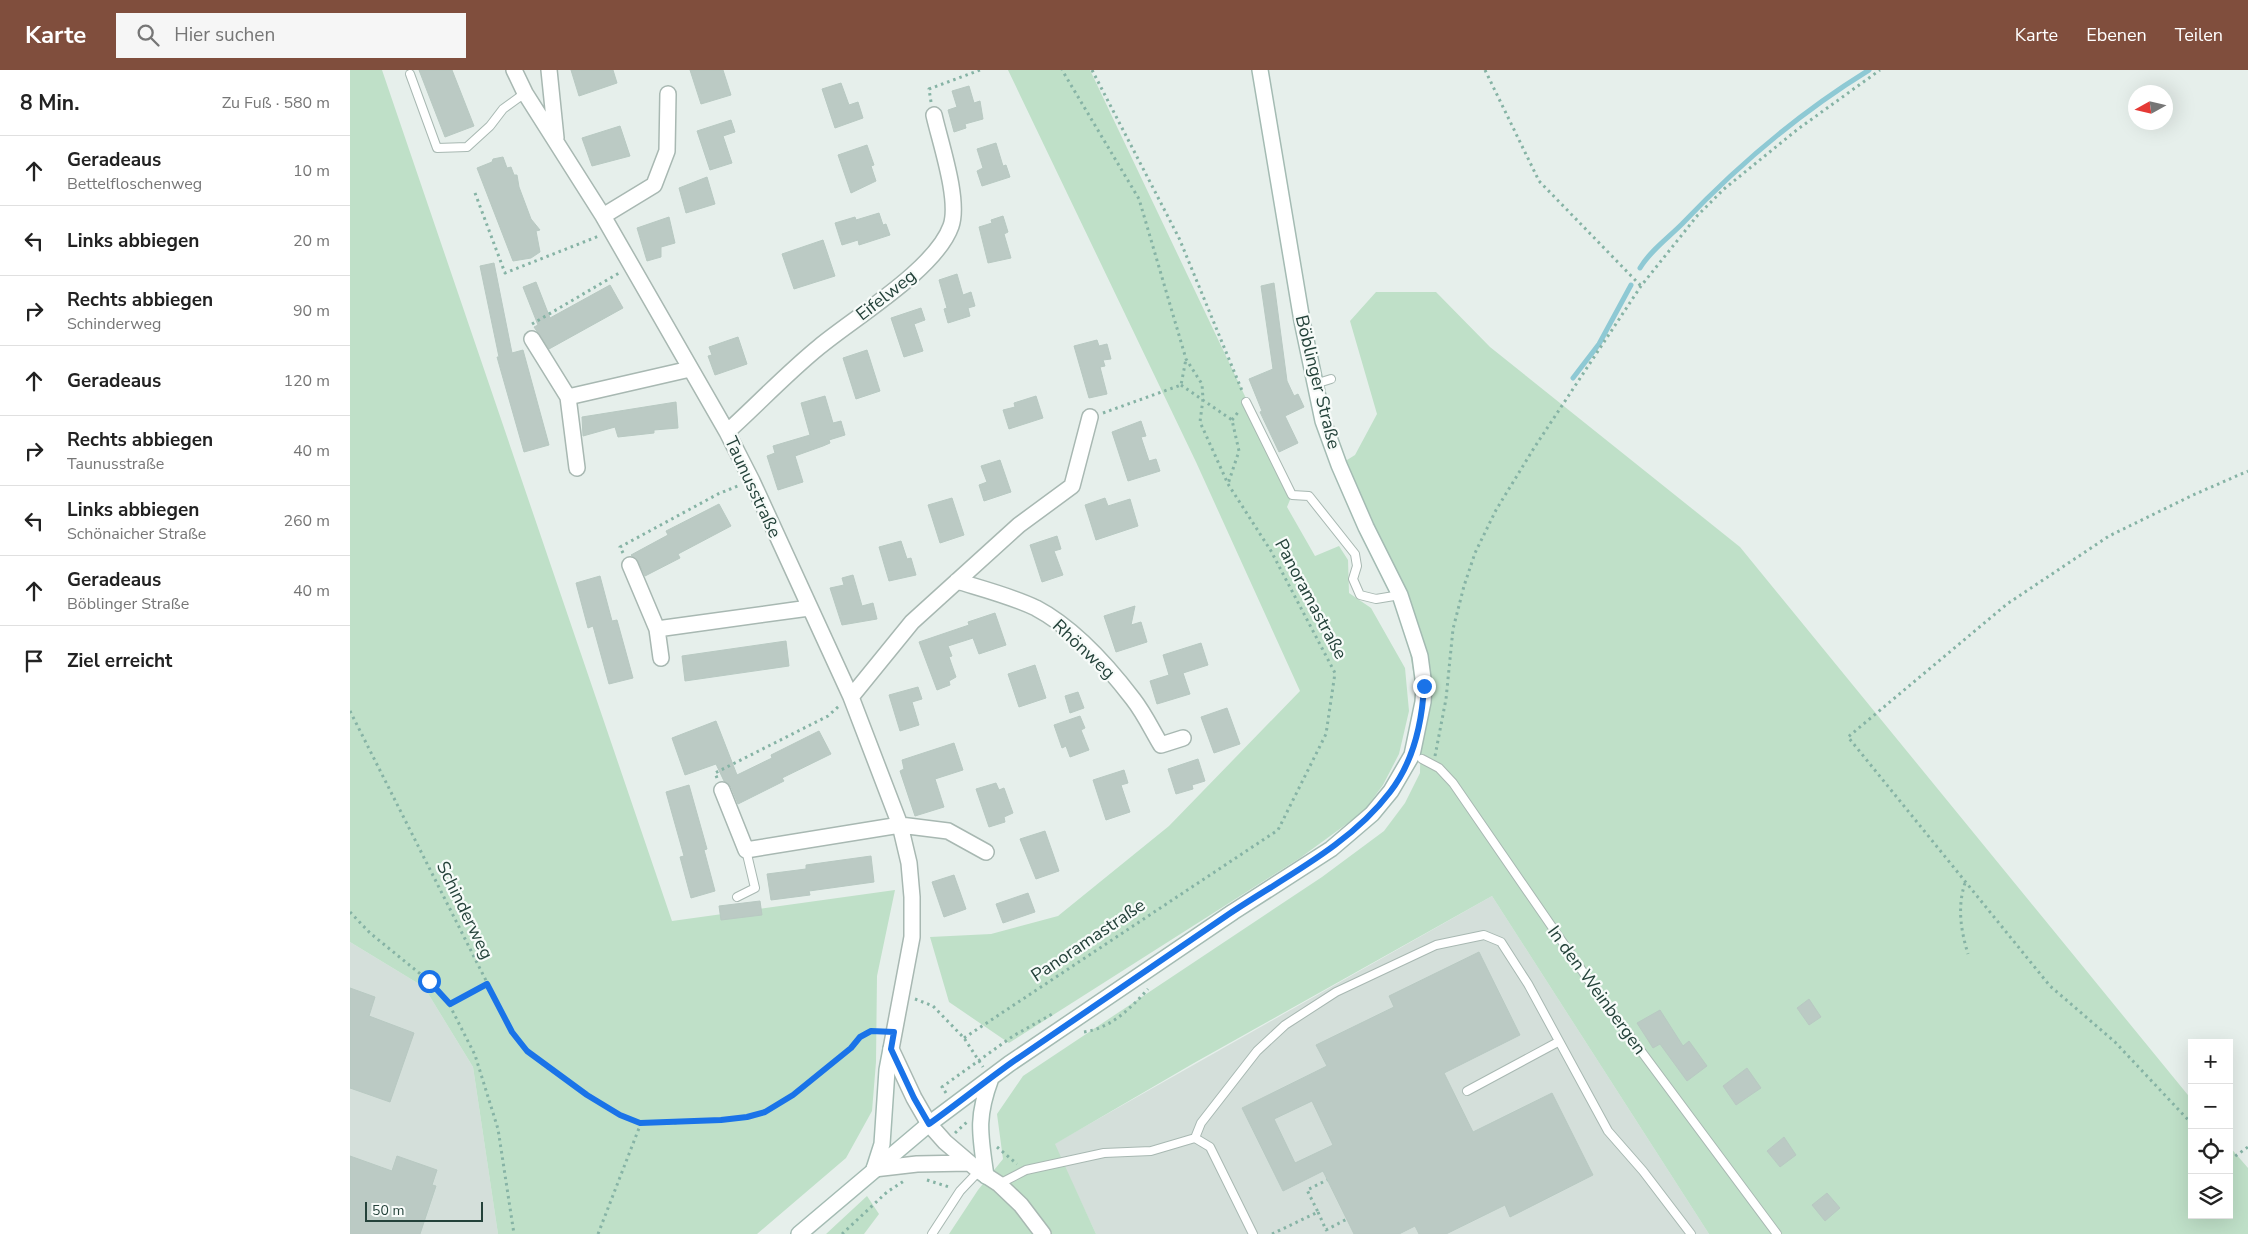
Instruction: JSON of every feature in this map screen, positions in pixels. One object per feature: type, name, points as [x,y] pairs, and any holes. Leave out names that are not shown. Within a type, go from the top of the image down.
[{"type":"street","name":"Taunusstraße","points":[[514,70],[525,93],[603,216],[727,432],[752,481],[851,697],[900,825],[909,862],[912,896],[912,937],[887,1070],[882,1144],[874,1169]]},
{"type":"street","name":"Taunusstraße","points":[[549,70],[556,142]]},
{"type":"street","name":"Böblinger Straße","points":[[798,1234],[929,1124],[991,1078],[1233,912],[1331,849],[1372,814],[1418,761],[1424,686],[1420,656],[1400,595],[1366,527],[1339,466],[1324,421],[1302,321],[1260,70]]},
{"type":"street","points":[[603,216],[654,185],[667,151],[668,94]]},
{"type":"street","name":"Eifelweg","points":[[727,432],[817,348],[922,267],[939,250],[952,225],[954,206],[934,115]]},
{"type":"street","points":[[532,338],[568,397],[576,468]]},
{"type":"street","points":[[568,397],[690,369]]},
{"type":"street","points":[[851,697],[912,622],[1019,525],[1072,486],[1090,417]]},
{"type":"street","points":[[630,566],[658,628],[661,658]]},
{"type":"street","name":"Rhönweg","points":[[957,581],[1007,596],[1037,608],[1063,626],[1100,660],[1134,700],[1161,745],[1183,738]]},
{"type":"street","points":[[658,628],[809,608]]},
{"type":"street","points":[[722,790],[746,850],[900,825],[948,831],[986,852]]},
{"type":"street","points":[[891,1049],[914,1098],[929,1124],[945,1142],[1021,1205],[1043,1234]]},
{"type":"street","points":[[983,1173],[980,1116],[982,1103],[991,1078]]},
{"type":"street","points":[[874,1169],[917,1164],[983,1173]]},
{"type":"lane","points":[[410,74],[437,148],[467,147],[490,126],[503,109],[525,93]]},
{"type":"lane","points":[[1315,384],[1330,379]]},
{"type":"lane","points":[[1246,402],[1292,495],[1309,496],[1355,554],[1357,566],[1353,579],[1360,595],[1376,599],[1400,595]]},
{"type":"lane","name":"In den Weinbergen","points":[[1418,761],[1453,782],[1592,985],[1777,1234]]},
{"type":"lane","points":[[737,898],[755,888],[746,850]]},
{"type":"lane","points":[[1195,1138],[1201,1123],[1257,1051],[1285,1025],[1336,992],[1436,945],[1484,935],[1501,942],[1528,984],[1558,1042],[1608,1130],[1643,1171],[1691,1234]]},
{"type":"lane","points":[[1468,1091],[1558,1042]]},
{"type":"lane","points":[[932,1234],[960,1190],[983,1173],[1026,1170],[1104,1153],[1151,1151],[1195,1138],[1210,1147],[1253,1234]]},
{"type":"path","points":[[934,115],[929,89],[980,70]]},
{"type":"path","name":"Panoramastraße","points":[[964,1038],[1278,830],[1326,734],[1335,673],[1271,551],[1228,484],[1200,422],[1203,399],[1202,384],[1186,359],[1139,199],[1062,70]]},
{"type":"path","points":[[1092,70],[1179,238],[1246,402]]},
{"type":"path","points":[[1485,70],[1539,181],[1641,286]]},
{"type":"path","points":[[1418,761],[1446,699],[1453,629],[1475,553],[1496,510],[1534,448],[1641,286],[1698,216],[1724,190],[1798,129],[1880,70]]},
{"type":"path","points":[[475,193],[505,273],[611,231]]},
{"type":"path","points":[[545,317],[630,266]]},
{"type":"path","points":[[1181,385],[1186,359]]},
{"type":"path","points":[[1181,385],[1232,420],[1239,451],[1228,484]]},
{"type":"path","points":[[1090,417],[1181,385]]},
{"type":"path","points":[[2188,1120],[2115,1042],[2050,986],[1848,737],[2007,604],[2109,536],[2193,495],[2248,471]]},
{"type":"path","points":[[630,566],[620,547],[718,494],[752,481]]},
{"type":"path","name":"Schinderweg","points":[[350,711],[512,1032],[527,1051],[587,1095],[620,1115],[640,1123]]},
{"type":"path","points":[[731,765],[828,716]]},
{"type":"path","points":[[1965,883],[1960,898],[1962,936],[1968,954]]},
{"type":"path","points":[[350,912],[370,933],[429,981],[450,1004],[475,1055],[498,1129],[514,1234]]},
{"type":"path","points":[[450,1004],[487,984]]},
{"type":"path","points":[[900,994],[933,1006],[964,1038],[979,1061],[1013,1036],[1056,1013]]},
{"type":"path","points":[[598,1234],[640,1123],[721,1120],[747,1117],[765,1112],[793,1095],[851,1048],[860,1037],[871,1031],[894,1032]]},
{"type":"path","points":[[992,1139],[996,1147],[1026,1170]]},
{"type":"path","points":[[2233,1157],[2248,1147]]},
{"type":"path","points":[[842,1234],[887,1192],[911,1177]]},
{"type":"path","points":[[920,1179],[960,1190]]},
{"type":"path","points":[[1327,1180],[1307,1190],[1328,1234]]},
{"type":"path","points":[[1272,1234],[1318,1212]]},
{"type":"path","points":[[1326,1230],[1347,1219]]},
{"type":"shaded area","points":[[1492,896],[1709,1234],[1096,1234],[1054,1144]]},
{"type":"shaded area","points":[[350,942],[424,987],[473,1067],[498,1234],[350,1234]]},
{"type":"green space","points":[[350,70],[382,70],[672,921],[895,890],[877,976],[876,1062],[872,1111],[846,1158],[757,1234],[498,1234],[473,1067],[424,987],[350,942]]},
{"type":"green space","points":[[1008,70],[1090,70],[1292,495],[1287,507],[1315,556],[1339,546],[1348,560],[1349,593],[1371,608],[1405,668],[1409,711],[1399,754],[1383,785],[1363,812],[1300,858],[1009,1043],[949,1002],[930,937],[991,934],[1058,916],[1169,826],[1300,691],[1196,462]]},
{"type":"green space","points":[[1376,292],[1436,292],[1490,347],[1740,547],[2188,1095],[2188,1219],[2233,1219],[2233,1151],[2248,1168],[2248,1234],[1709,1234],[1492,896],[1194,1063],[1055,1144],[1096,1234],[949,1234],[978,1190],[1003,1159],[997,1114],[1023,1076],[1322,877],[1384,831],[1405,803],[1420,773],[1421,718],[1400,595],[1339,465],[1355,455],[1377,414],[1350,321]]},
{"type":"green space","points":[[867,1196],[879,1214],[864,1234],[826,1234]]},
{"type":"building","points":[[419,70],[452,70],[474,126],[445,137]]},
{"type":"building","points":[[571,70],[613,70],[617,83],[579,96]]},
{"type":"building","points":[[690,70],[723,70],[731,95],[701,104]]},
{"type":"building","points":[[841,83],[849,105],[858,102],[863,118],[835,128],[822,89]]},
{"type":"building","points":[[969,86],[974,103],[980,101],[983,119],[965,124],[966,128],[954,132],[948,110],[957,107],[952,91]]},
{"type":"building","points":[[731,120],[735,132],[723,136],[732,163],[710,170],[697,131]]},
{"type":"building","points":[[620,126],[630,156],[592,166],[582,138]]},
{"type":"building","points":[[996,143],[1003,166],[1006,165],[1010,177],[982,186],[977,171],[983,168],[977,149]]},
{"type":"building","points":[[867,145],[874,165],[871,166],[876,181],[851,193],[838,155]]},
{"type":"building","points":[[503,157],[507,168],[511,167],[514,175],[517,175],[519,187],[531,219],[540,230],[536,231],[540,252],[531,258],[513,261],[477,168],[492,162],[493,159]]},
{"type":"building","points":[[707,177],[715,204],[686,213],[679,188]]},
{"type":"building","points":[[879,213],[883,225],[886,224],[890,235],[859,245],[858,240],[842,245],[835,223],[855,217],[856,220]]},
{"type":"building","points":[[1003,216],[1008,232],[1004,234],[1011,258],[988,263],[979,227],[992,223],[991,220]]},
{"type":"building","points":[[669,217],[675,243],[661,247],[661,257],[647,261],[637,228]]},
{"type":"building","points":[[823,240],[835,276],[794,289],[782,254]]},
{"type":"building","points":[[494,263],[512,353],[523,350],[549,445],[524,452],[497,357],[499,357],[480,266]]},
{"type":"building","points":[[957,274],[963,295],[971,292],[975,306],[968,308],[970,316],[948,323],[944,309],[947,308],[939,280]]},
{"type":"building","points":[[536,282],[550,318],[610,285],[623,308],[549,349],[534,327],[538,325],[523,287]]},
{"type":"building","points":[[1274,283],[1287,381],[1294,396],[1298,394],[1304,407],[1285,416],[1298,443],[1279,452],[1260,412],[1262,411],[1249,379],[1273,369],[1261,286]]},
{"type":"building","points":[[921,308],[925,320],[914,324],[923,351],[904,357],[891,318]]},
{"type":"building","points":[[738,337],[747,364],[715,375],[708,356],[712,355],[709,347]]},
{"type":"building","points":[[1097,340],[1099,346],[1107,344],[1111,359],[1103,360],[1105,366],[1100,367],[1107,394],[1089,398],[1074,346]]},
{"type":"building","points":[[867,350],[880,391],[856,399],[843,358]]},
{"type":"building","points":[[825,396],[833,423],[841,421],[845,435],[829,440],[830,443],[823,446],[795,456],[803,482],[778,490],[767,456],[775,453],[773,446],[810,435],[801,403]]},
{"type":"building","points":[[1036,396],[1043,418],[1009,429],[1003,410],[1015,407],[1014,403]]},
{"type":"building","points":[[676,402],[678,428],[654,430],[654,433],[618,437],[615,427],[583,436],[582,417]]},
{"type":"building","points":[[1141,421],[1146,436],[1141,437],[1149,461],[1156,459],[1160,471],[1128,481],[1112,432]]},
{"type":"building","points":[[1000,460],[1011,492],[984,501],[979,485],[987,482],[981,466]]},
{"type":"building","points":[[952,498],[964,535],[940,543],[928,505]]},
{"type":"building","points":[[1105,498],[1108,506],[1130,499],[1138,526],[1096,540],[1085,505]]},
{"type":"building","points":[[719,504],[731,526],[678,554],[680,558],[645,576],[638,561],[631,555],[668,535],[666,531]]},
{"type":"building","points":[[1057,536],[1061,549],[1054,551],[1063,575],[1042,582],[1030,545]]},
{"type":"building","points":[[901,541],[907,559],[911,558],[916,575],[889,581],[879,547]]},
{"type":"building","points":[[853,575],[862,606],[873,603],[877,619],[842,625],[830,588],[844,585],[842,578]]},
{"type":"building","points":[[600,576],[612,621],[617,620],[633,678],[609,684],[593,626],[588,628],[576,583]]},
{"type":"building","points":[[1135,606],[1131,625],[1141,622],[1147,642],[1116,652],[1104,616]]},
{"type":"building","points":[[995,613],[1006,645],[979,654],[973,638],[948,646],[952,656],[949,657],[956,677],[949,681],[950,685],[937,690],[919,642],[969,625],[968,622]]},
{"type":"building","points":[[786,641],[789,666],[685,681],[682,656]]},
{"type":"building","points":[[1201,643],[1208,665],[1183,673],[1190,694],[1157,704],[1150,681],[1169,675],[1163,655]]},
{"type":"building","points":[[1035,665],[1046,698],[1019,707],[1008,674]]},
{"type":"building","points":[[918,687],[922,699],[912,702],[919,725],[900,731],[889,695]]},
{"type":"building","points":[[1078,692],[1084,708],[1070,713],[1065,696]]},
{"type":"building","points":[[1227,708],[1240,744],[1214,753],[1201,717]]},
{"type":"building","points":[[1080,716],[1085,728],[1081,730],[1089,750],[1070,757],[1066,746],[1062,748],[1054,725]]},
{"type":"building","points":[[716,721],[737,775],[772,758],[771,755],[819,731],[831,754],[782,778],[784,781],[738,804],[731,787],[724,781],[716,764],[685,775],[672,738]]},
{"type":"building","points":[[954,743],[963,770],[935,779],[944,807],[915,816],[900,771],[904,769],[902,760]]},
{"type":"building","points":[[1198,759],[1205,781],[1192,785],[1193,789],[1176,794],[1168,769]]},
{"type":"building","points":[[1124,770],[1128,783],[1121,785],[1130,812],[1106,820],[1093,780]]},
{"type":"building","points":[[996,783],[999,790],[1004,788],[1013,813],[1004,817],[1005,822],[989,827],[976,789]]},
{"type":"building","points":[[689,785],[707,849],[704,850],[715,891],[691,898],[680,857],[684,856],[666,792]]},
{"type":"building","points":[[1045,831],[1059,871],[1036,879],[1020,839]]},
{"type":"building","points":[[871,856],[874,882],[809,891],[810,895],[771,900],[767,874],[806,869],[806,865]]},
{"type":"building","points":[[954,875],[966,909],[944,917],[932,882]]},
{"type":"building","points":[[1028,893],[1035,912],[1003,923],[996,904]]},
{"type":"building","points":[[760,901],[762,915],[721,920],[719,906]]},
{"type":"building","points":[[1479,952],[1520,1035],[1444,1073],[1473,1132],[1552,1093],[1593,1175],[1510,1217],[1505,1205],[1446,1234],[1419,1234],[1415,1226],[1399,1234],[1354,1234],[1323,1171],[1283,1191],[1242,1108],[1327,1066],[1316,1045],[1394,1007],[1389,996]],"holes":[[[1312,1101],[1333,1145],[1295,1163],[1274,1119]]]},
{"type":"building","points":[[350,988],[375,997],[369,1016],[414,1033],[390,1102],[350,1088]]},
{"type":"building","points":[[1809,999],[1821,1017],[1809,1025],[1797,1008]]},
{"type":"building","points":[[1660,1010],[1683,1046],[1689,1041],[1707,1066],[1687,1081],[1660,1044],[1653,1048],[1637,1023]]},
{"type":"building","points":[[1747,1068],[1761,1088],[1736,1105],[1723,1086]]},
{"type":"building","points":[[1784,1137],[1796,1155],[1780,1167],[1767,1151]]},
{"type":"building","points":[[350,1156],[392,1171],[397,1156],[437,1170],[432,1185],[436,1186],[420,1234],[350,1234]]},
{"type":"building","points":[[1827,1193],[1840,1208],[1825,1221],[1812,1205]]},
{"type":"waterway","points":[[1640,268],[1654,250],[1703,202],[1770,141],[1818,104],[1869,70]]},
{"type":"waterway","points":[[1573,378],[1599,344],[1631,285]]},
{"type":"route","points":[[429,981],[450,1004],[487,984],[512,1032],[527,1051],[546,1067],[587,1095],[620,1115],[640,1123],[721,1120],[747,1117],[765,1112],[793,1095],[851,1048],[860,1037],[871,1031],[894,1032],[891,1049],[914,1098],[929,1124],[1009,1064],[1233,912],[1331,849],[1353,831],[1372,814],[1391,791],[1412,755],[1421,718],[1424,686]]}]
